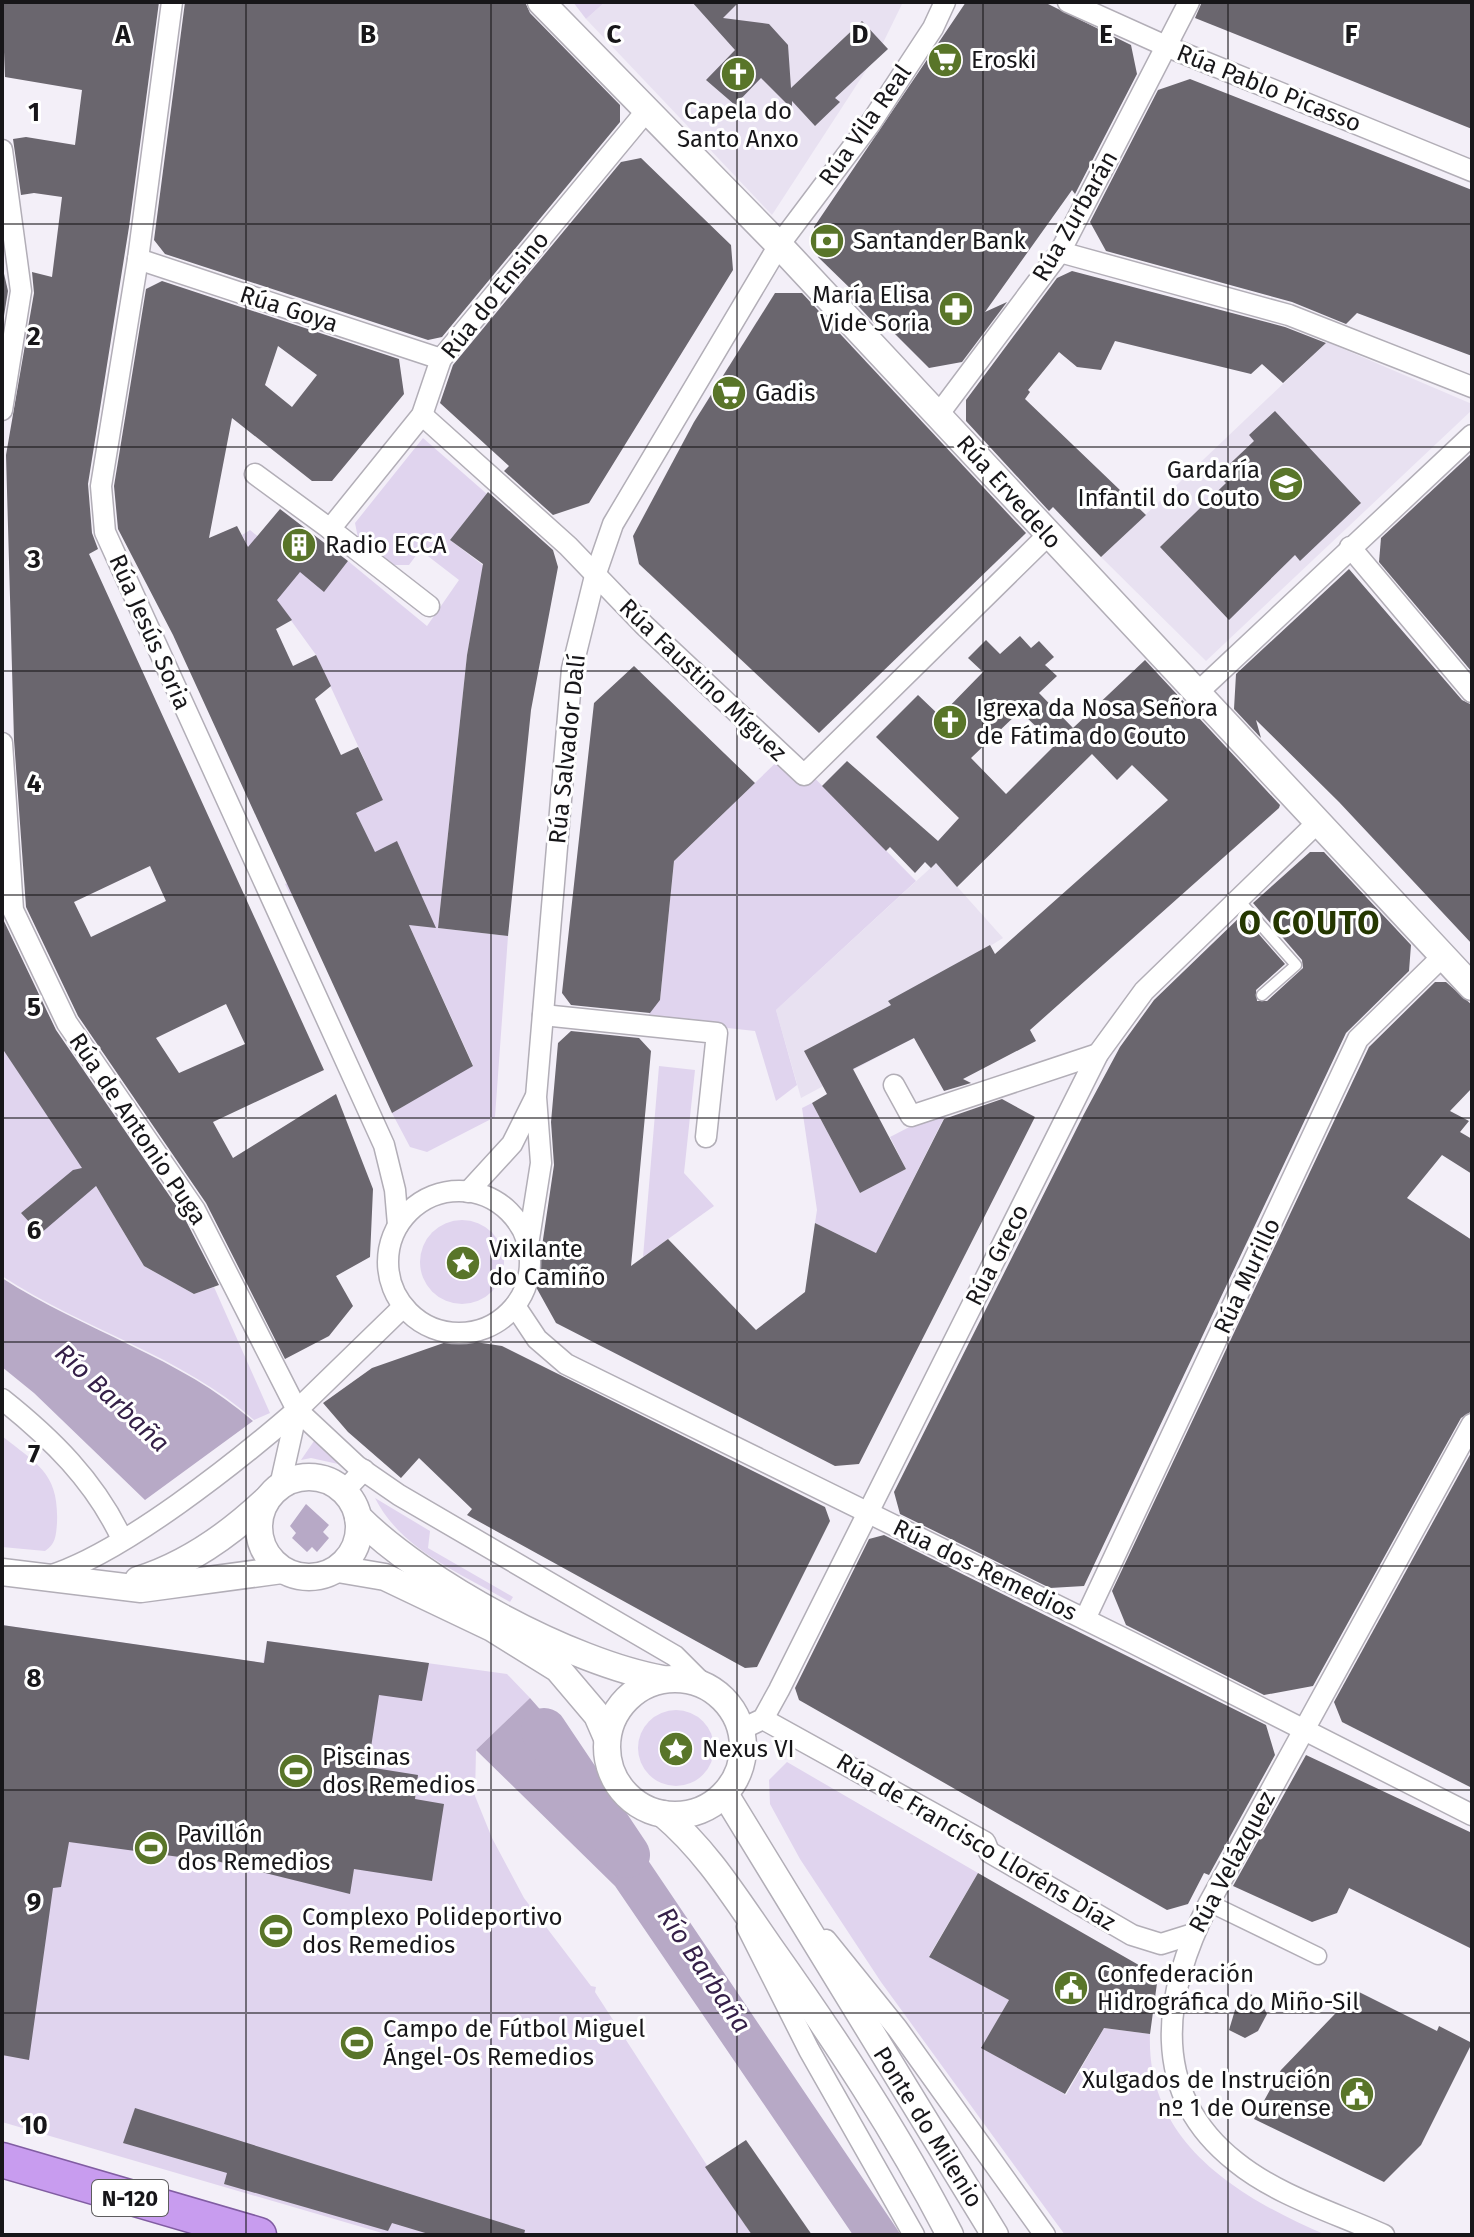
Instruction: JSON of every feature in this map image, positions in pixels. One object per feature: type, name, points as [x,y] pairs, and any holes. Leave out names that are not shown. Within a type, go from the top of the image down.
[{"type":"highway","name":"N-120","points":[[2,2160],[259,2235]]},
{"type":"street","name":"Rúa Jesús Soria","points":[[172,2],[138,259],[101,486],[105,532],[384,1145],[395,1190],[398,1225]]},
{"type":"street","name":"Rúa Ervedelo","points":[[541,2],[779,245],[1472,987]]},
{"type":"street","name":"Rúa Vila Real","points":[[779,245],[877,114],[933,28],[945,2]]},
{"type":"street","name":"Rúa Pablo Picasso","points":[[1068,2],[1168,47],[1472,171]]},
{"type":"street","name":"Rúa Zurbarán","points":[[938,415],[1060,252],[1189,2]]},
{"type":"street","name":"Rúa do Ensino","points":[[330,529],[422,415],[441,359],[648,109]]},
{"type":"street","points":[[2,150],[21,291],[2,410]]},
{"type":"street","name":"Rúa Salvador Dalí","points":[[528,1245],[541,1163],[536,1097],[572,669],[595,576],[613,524],[779,245]]},
{"type":"street","points":[[1060,252],[1289,315],[1472,387]]},
{"type":"street","name":"Rúa Goya","points":[[138,259],[441,359]]},
{"type":"street","name":"Rúa Faustino Míguez","points":[[422,415],[568,546],[595,576],[804,775],[1049,534]]},
{"type":"street","points":[[1196,694],[1472,435]]},
{"type":"street","points":[[255,474],[429,606]]},
{"type":"street","points":[[1350,547],[1472,692]]},
{"type":"street","name":"Rúa de Antonio Puga","points":[[2,743],[13,910],[67,1023],[195,1210],[297,1410]]},
{"type":"street","name":"Rúa Greco","points":[[752,1724],[868,1512],[1098,1054],[1144,991],[1317,823]]},
{"type":"street","name":"Rúa Murillo","points":[[1085,1619],[1358,1039],[1443,956]]},
{"type":"street","points":[[543,1015],[717,1033],[706,1137]]},
{"type":"street","points":[[894,1085],[911,1116],[1098,1054]]},
{"type":"street","name":"Rúa Salvador Dalí","points":[[468,1192],[512,1144],[536,1097]]},
{"type":"street","points":[[448,1192],[468,1192],[505,1208],[519,1225],[528,1245],[530,1266],[526,1287],[515,1306],[490,1325],[460,1334],[438,1331],[419,1322],[403,1307],[392,1288],[387,1267],[389,1245],[398,1225],[413,1208],[429,1197],[448,1192]]},
{"type":"street","name":"Rúa dos Remedios","points":[[515,1306],[537,1339],[566,1364],[1085,1619],[1472,1815]]},
{"type":"street","points":[[42,1578],[65,1571],[267,1437],[403,1307]]},
{"type":"street","points":[[2,1399],[56,1445],[124,1532]]},
{"type":"street","points":[[297,1410],[364,1470],[399,1495],[675,1656],[703,1684],[752,1724],[738,1775],[725,1794],[697,1812],[663,1814],[643,1807],[621,1787],[608,1759],[607,1738],[613,1718],[625,1700],[643,1687],[663,1679]]},
{"type":"street","points":[[282,1570],[270,1559],[258,1531],[273,1493],[297,1410]]},
{"type":"street","name":"Rúa Velázquez","points":[[1384,2235],[1266,2182],[1236,2163],[1204,2133],[1175,2077],[1171,2030],[1181,1968],[1193,1934],[1472,1424]]},
{"type":"street","points":[[344,1491],[364,1470]]},
{"type":"street","points":[[93,1586],[131,1582],[154,1575],[217,1541],[273,1493],[295,1479],[313,1478],[329,1482],[344,1491],[358,1517],[380,1539],[434,1579],[554,1642],[629,1673],[703,1684]]},
{"type":"street","points":[[338,1569],[356,1546],[358,1517]]},
{"type":"street","points":[[2,1572],[93,1586],[141,1589],[282,1570],[310,1578],[338,1569],[385,1577],[492,1628],[558,1669],[597,1715],[607,1738]]},
{"type":"street","name":"Rúa de Francisco Lloréns Díaz","points":[[752,1724],[985,1842],[989,1852],[1132,1935],[1161,1944],[1193,1934]]},
{"type":"street","name":"Ponte do Milenio","points":[[725,1794],[995,2235]]},
{"type":"street","name":"Ponte do Milenio","points":[[663,1814],[695,1844],[830,2032],[908,2159],[950,2235]]},
{"type":"street","points":[[766,1862],[897,2028],[1045,2235]]},
{"type":"street","points":[[733,1894],[757,1952],[795,2024],[914,2235]]},
{"type":"street","points":[[1209,1903],[1318,1956]]},
{"type":"lane","points":[[1237,898],[1296,965],[1262,995]]},
{"type":"shaded area","points":[[573,2],[605,2],[586,19]]},
{"type":"shaded area","points":[[605,2],[903,2],[880,49],[772,215],[586,19]]},
{"type":"shaded area","name":"Gardaría Infantil do Couto","points":[[1327,342],[1472,404],[1472,410],[1206,661],[1101,557]]},
{"type":"shaded area","points":[[423,438],[487,494],[450,540],[484,566],[467,655],[438,928],[508,936],[495,1117],[427,1152],[410,1147],[392,1113],[473,1065],[405,916],[426,906],[397,842],[290,894],[285,884],[369,841],[356,813],[383,800],[316,655],[269,590],[242,535],[250,530],[324,591],[348,561],[427,626],[459,580],[420,550],[409,565],[394,565],[358,538],[355,523]]},
{"type":"shaded area","points":[[788,751],[916,881],[776,1010],[797,1085],[776,1101],[755,1031],[645,1019],[660,1000],[674,861]]},
{"type":"shaded area","points":[[936,863],[1003,938],[990,946],[1009,987],[801,1098],[776,1010]]},
{"type":"shaded area","points":[[2,1048],[101,1194],[144,1266],[194,1294],[214,1287],[270,1413],[254,1420],[226,1397],[164,1360],[33,1295],[2,1276]]},
{"type":"shaded area","points":[[659,1066],[695,1070],[684,1173],[714,1206],[643,1257]]},
{"type":"shaded area","points":[[812,1103],[860,1193],[906,1169],[890,1137],[950,1106],[876,1253],[815,1223],[817,1210],[802,1108]]},
{"type":"shaded area","points":[[462,1220],[478,1223],[492,1232],[501,1246],[504,1262],[501,1278],[492,1292],[478,1301],[462,1304],[446,1301],[432,1292],[423,1278],[420,1262],[423,1246],[432,1232],[446,1223]]},
{"type":"shaded area","points":[[2,1436],[36,1463],[50,1481],[57,1506],[57,1523],[53,1542],[45,1551],[2,1547]]},
{"type":"shaded area","points":[[314,1441],[338,1464],[311,1458],[301,1460]]},
{"type":"shaded area","points":[[375,1498],[430,1531],[428,1548],[513,1597],[510,1602],[416,1546],[386,1516]]},
{"type":"shaded area","name":"Complexo Polideportivo dos Remedios","points":[[2,1625],[263,1663],[267,1641],[507,1674],[530,1698],[476,1750],[475,1796],[492,1838],[524,1898],[591,1986],[596,1987],[595,1992],[752,2235],[389,2235],[2,2122]]},
{"type":"shaded area","points":[[676,1710],[690,1713],[703,1721],[711,1734],[714,1748],[711,1762],[703,1775],[690,1783],[676,1786],[662,1783],[649,1775],[641,1762],[638,1748],[641,1734],[649,1721],[662,1713]]},
{"type":"shaded area","points":[[787,1762],[978,1873],[929,1956],[1009,2000],[982,2048],[1066,2095],[1104,2028],[1150,2034],[1153,2072],[1163,2106],[1181,2135],[1204,2161],[1231,2183],[1261,2203],[1326,2235],[1065,2235],[881,1982],[800,1859],[770,1804],[769,1780]]},
{"type":"water","points":[[2,1278],[33,1297],[195,1379],[253,1421],[145,1500],[34,1393],[2,1367]]},
{"type":"water","points":[[306,1504],[329,1525],[323,1532],[329,1538],[317,1552],[312,1547],[307,1552],[292,1538],[296,1533],[290,1526]]},
{"type":"water","points":[[530,1698],[582,1757],[584,1771],[579,1784],[611,1831],[633,1838],[901,2235],[853,2235],[615,1886],[476,1750]]},
{"type":"building","points":[[2,2],[159,2],[129,227],[88,484],[92,533],[98,549],[89,554],[324,1070],[213,1122],[233,1158],[336,1094],[373,1189],[370,1257],[336,1276],[353,1306],[329,1336],[285,1359],[206,1203],[78,1016],[26,907],[14,740],[6,455],[34,293],[32,272],[52,277],[62,197],[34,193],[21,195],[13,139],[26,137],[75,145],[82,90],[5,77]],"holes":[[[150,866],[166,901],[91,937],[74,902]],[[226,1004],[245,1044],[179,1073],[156,1038]]]},
{"type":"building","points":[[185,2],[525,2],[530,13],[620,105],[620,122],[442,337],[428,340],[165,254],[154,240]]},
{"type":"building","points":[[692,2],[739,2],[723,18],[769,24],[788,45],[791,88],[862,21],[888,49],[835,98],[840,102],[815,126],[792,101],[792,109],[761,78],[735,105],[706,80],[735,50]]},
{"type":"building","points":[[966,2],[1044,2],[1131,45],[1137,74],[1075,194],[1072,190],[985,312],[1007,302],[962,362],[929,368],[880,319],[875,324],[846,293],[855,293],[818,257],[814,227]]},
{"type":"building","points":[[1202,2],[1472,2],[1472,129],[1195,18]]},
{"type":"building","points":[[1190,79],[1472,190],[1472,356],[1357,313],[1346,324],[1292,302],[1106,251],[1090,222],[1158,90]]},
{"type":"building","points":[[641,158],[731,245],[733,270],[589,503],[553,515],[504,471],[509,466],[440,403],[453,365],[621,162]]},
{"type":"building","points":[[2,265],[8,291],[2,328]]},
{"type":"building","points":[[1072,271],[1285,327],[1326,343],[1283,383],[1262,364],[1251,374],[1115,341],[1101,370],[1077,367],[1059,352],[1028,390],[1030,392],[1025,399],[1146,515],[1101,557],[1053,507],[1049,511],[966,421],[966,400],[1057,278]]},
{"type":"building","points":[[162,281],[399,359],[404,394],[332,481],[312,481],[232,418],[209,538],[237,526],[248,547],[280,509],[348,561],[324,592],[300,572],[277,600],[292,620],[276,629],[293,666],[316,655],[331,686],[315,699],[341,755],[358,747],[383,800],[356,813],[375,852],[397,841],[436,928],[409,925],[473,1066],[392,1113],[173,635],[118,529],[114,486],[146,289]],"holes":[[[278,346],[317,375],[292,407],[265,385]]]},
{"type":"building","points":[[775,293],[802,293],[1026,533],[819,733],[639,564],[633,536],[694,422]]},
{"type":"building","points":[[1275,411],[1361,503],[1300,561],[1295,555],[1229,620],[1160,547],[1226,483],[1218,475],[1254,441],[1249,435]]},
{"type":"building","points":[[1472,453],[1472,672],[1379,562],[1381,538]]},
{"type":"building","points":[[488,492],[553,550],[558,567],[531,710],[508,936],[438,928],[467,655],[483,564],[450,540]]},
{"type":"building","points":[[1349,569],[1462,700],[1472,705],[1472,944],[1339,802],[1256,720],[1261,738],[1234,709],[1236,674]]},
{"type":"building","points":[[1020,636],[1031,648],[1039,641],[1054,657],[1045,665],[1057,676],[1039,693],[1073,728],[1145,660],[1280,805],[1030,1030],[1036,1041],[963,1079],[971,1083],[944,1091],[914,1038],[853,1069],[906,1169],[860,1193],[812,1103],[827,1094],[804,1051],[891,1005],[888,1001],[990,945],[995,954],[1168,800],[1132,765],[1117,780],[1092,754],[957,887],[936,863],[931,868],[925,862],[915,873],[890,847],[886,851],[822,786],[847,761],[938,841],[959,818],[876,737],[918,695],[940,716],[983,672],[968,658],[986,640],[1000,654]],"holes":[[[1020,711],[1055,745],[1006,794],[971,758]]]},
{"type":"building","points":[[634,666],[755,783],[674,861],[660,1000],[650,1013],[571,1005],[562,993],[594,703]]},
{"type":"building","points":[[1310,852],[1324,852],[1411,945],[1409,971],[1346,1033],[1084,1586],[1050,1588],[900,1514],[894,1492],[1084,1114],[1120,1047],[1154,1000],[1242,915],[1285,964],[1256,990],[1257,1001],[1267,1001],[1303,968],[1302,960],[1253,903]]},
{"type":"building","points":[[2,917],[56,1030],[184,1217],[219,1285],[194,1294],[144,1266],[96,1186],[40,1234],[21,1213],[73,1170],[82,1168],[2,1048]]},
{"type":"building","points":[[1435,982],[1446,982],[1472,1005],[1472,1088],[1450,1111],[1469,1121],[1460,1132],[1472,1139],[1472,1174],[1442,1155],[1407,1198],[1472,1240],[1472,1411],[1461,1418],[1313,1686],[1264,1695],[1126,1625],[1112,1591],[1369,1047]]},
{"type":"building","points":[[571,1031],[639,1038],[651,1051],[631,1266],[668,1239],[756,1330],[805,1292],[815,1223],[876,1253],[944,1119],[1002,1099],[1035,1117],[859,1464],[835,1466],[556,1323],[536,1287],[554,1165],[551,1122],[558,1043]]},
{"type":"building","points":[[455,1339],[502,1346],[825,1507],[830,1521],[757,1667],[745,1668],[467,1515],[472,1509],[419,1458],[401,1478],[348,1432],[323,1403],[372,1368]]},
{"type":"building","points":[[1472,1451],[1472,1788],[1342,1722],[1334,1702]]},
{"type":"building","points":[[884,1535],[1266,1725],[1275,1755],[1209,1875],[1204,1873],[1188,1904],[1167,1910],[799,1700],[795,1688],[869,1539]]},
{"type":"building","points":[[2,1625],[264,1663],[267,1641],[429,1663],[422,1701],[379,1695],[368,1767],[418,1775],[415,1799],[444,1804],[432,1881],[354,1869],[350,1894],[188,1854],[187,1858],[69,1842],[61,1887],[53,1888],[29,2060],[2,2055]]},
{"type":"building","points":[[1306,1755],[1472,1833],[1472,1949],[1349,1888],[1337,1913],[1312,1922],[1233,1886]]},
{"type":"building","name":"Confederación Hidrográfica do Miño-Sil","points":[[978,1873],[1158,1976],[1150,2034],[1104,2028],[1065,2094],[981,2048],[1009,2000],[929,1957]]},
{"type":"building","name":"Xulgados de Instrución nº 1 de Ourense","points":[[1357,1991],[1437,2031],[1439,2026],[1472,2043],[1421,2145],[1384,2182],[1254,2119],[1281,2070]]},
{"type":"building","points":[[1244,1992],[1258,1997],[1267,2014],[1258,2031],[1245,2038],[1229,2030],[1238,2000]]},
{"type":"building","points":[[135,2108],[525,2230],[524,2235],[432,2235],[392,2223],[388,2231],[224,2184],[227,2173],[123,2143]]},
{"type":"building","points":[[746,2140],[812,2235],[752,2235],[705,2167]]},
{"type":"waterway","name":"Río Barbaña","points":[[544,1731],[627,1855]]},
{"type":"place","name":"Eroski","points":[[945,60]]},
{"type":"place","name":"Capela do Santo Anxo","points":[[738,74]]},
{"type":"place","name":"Santander Bank","points":[[827,241]]},
{"type":"place","name":"María Elisa Vide Soria","points":[[956,309]]},
{"type":"place","name":"Gadis","points":[[729,393]]},
{"type":"place","name":"Gardaría Infantil do Couto","points":[[1286,484]]},
{"type":"place","name":"Radio ECCA","points":[[299,545]]},
{"type":"place","name":"Igrexa da Nosa Señora de Fátima do Couto","points":[[950,722]]},
{"type":"place","name":"Vixilante do Camiño","points":[[463,1263]]},
{"type":"place","name":"Nexus VI","points":[[676,1749]]},
{"type":"place","name":"Piscinas dos Remedios","points":[[296,1771]]},
{"type":"place","name":"Pavillón dos Remedios","points":[[151,1848]]},
{"type":"place","name":"Complexo Polideportivo dos Remedios","points":[[276,1931]]},
{"type":"place","name":"Confederación Hidrográfica do Miño-Sil","points":[[1071,1988]]},
{"type":"place","name":"Campo de Fútbol Miguel Ángel-Os Remedios","points":[[357,2043]]},
{"type":"place","name":"Xulgados de Instrución nº 1 de Ourense","points":[[1357,2094]]},
{"type":"district","name":"O COUTO","points":[[1310,923]]}]
